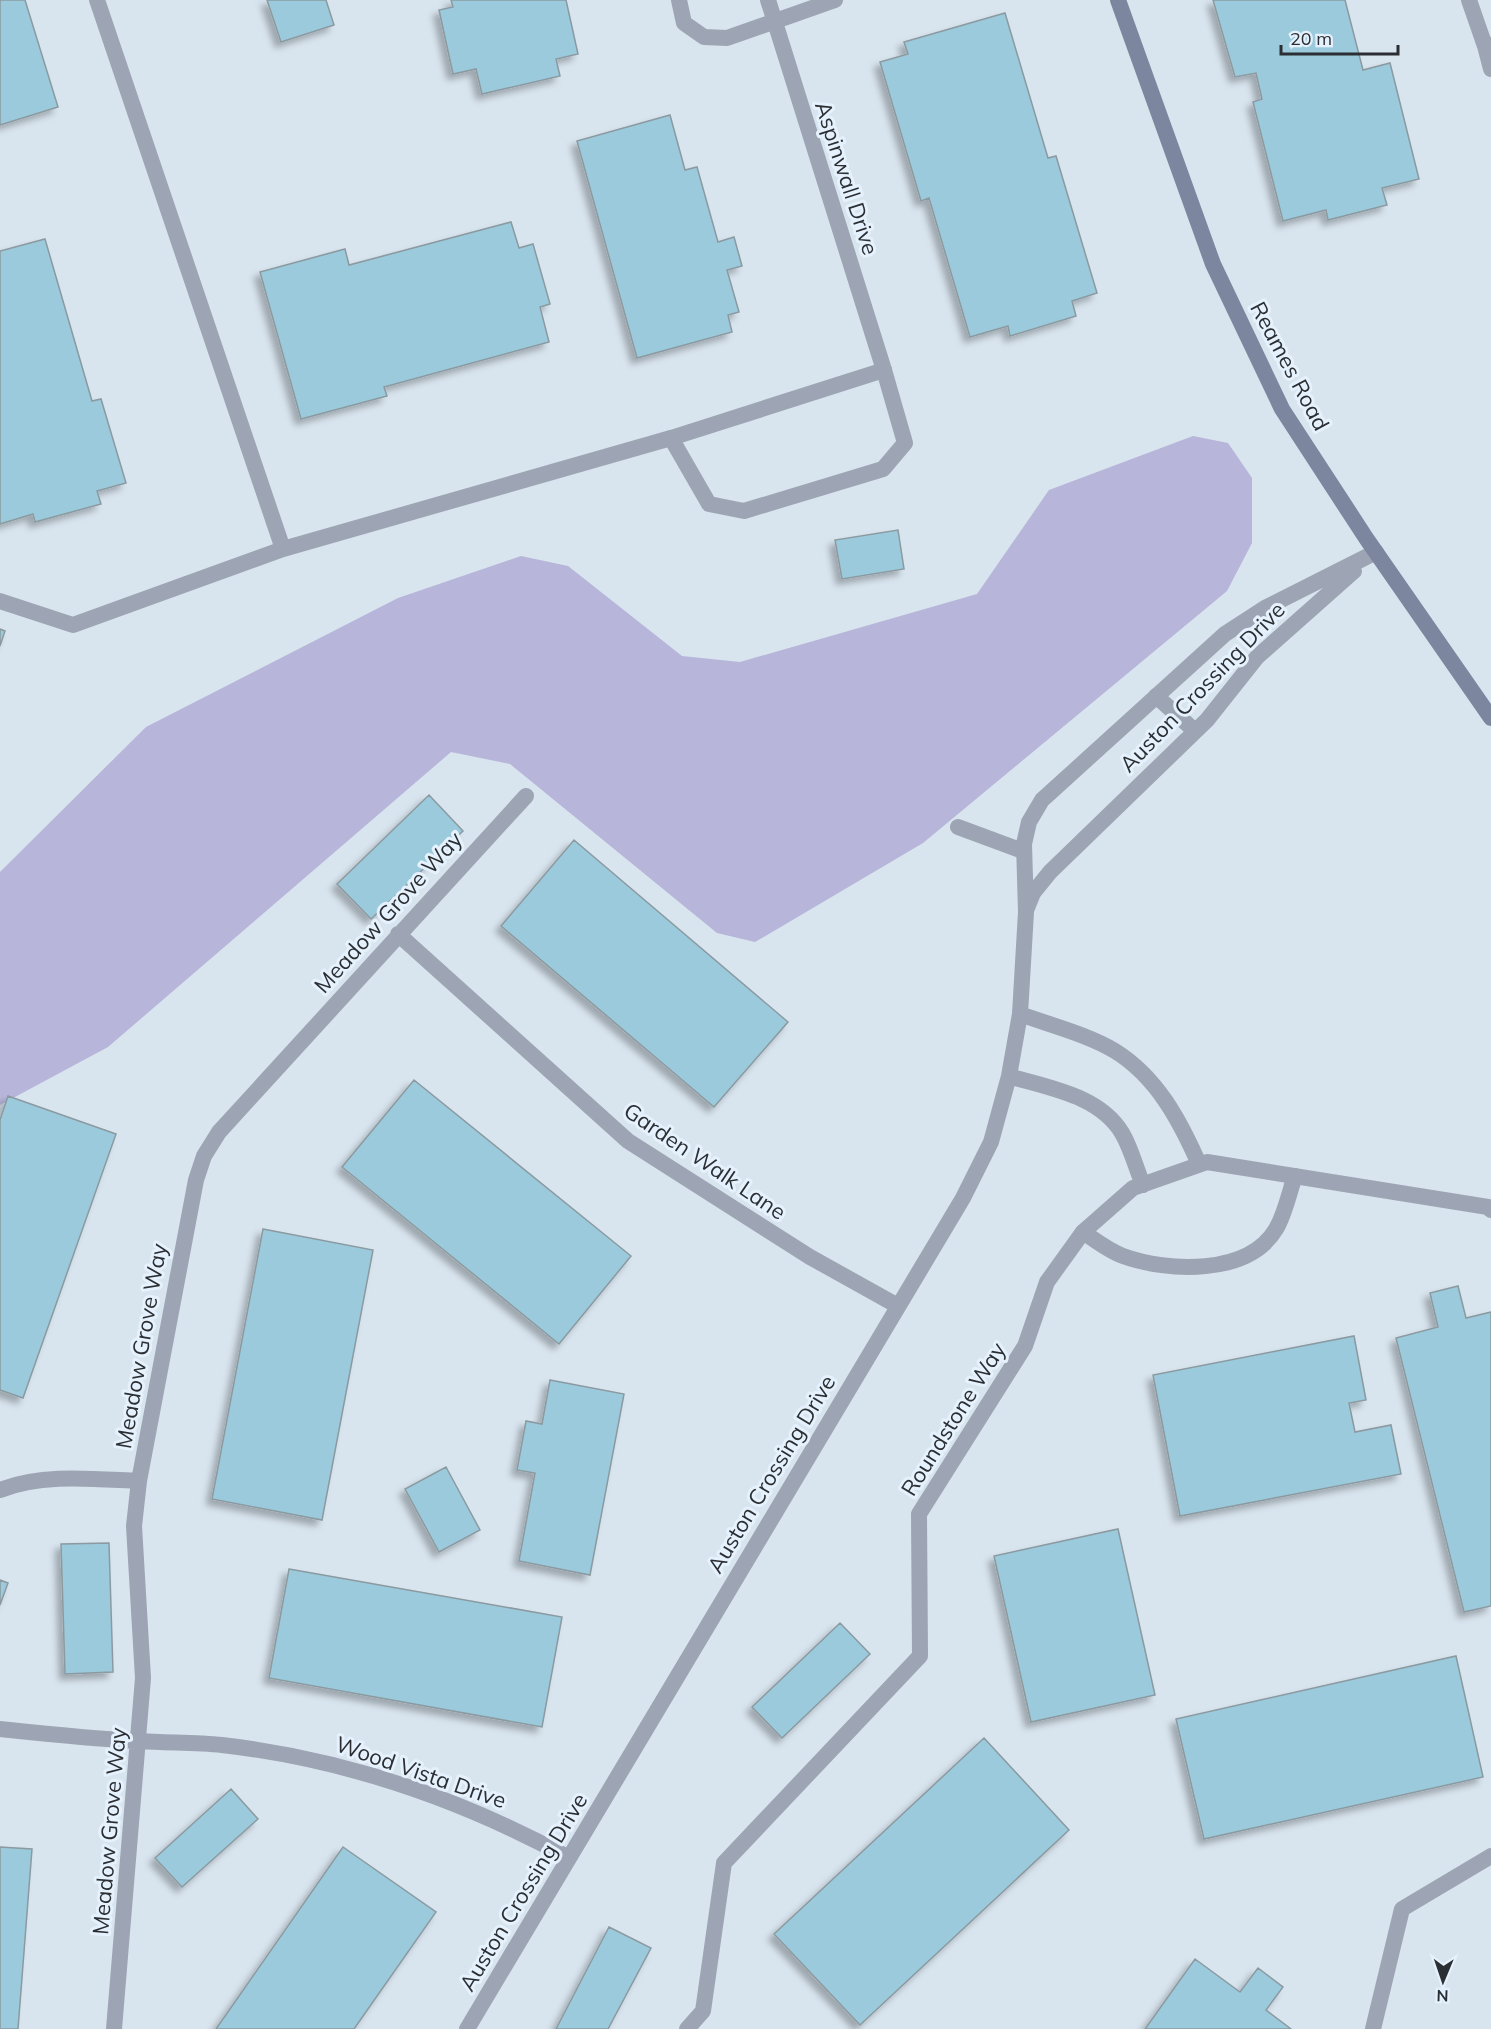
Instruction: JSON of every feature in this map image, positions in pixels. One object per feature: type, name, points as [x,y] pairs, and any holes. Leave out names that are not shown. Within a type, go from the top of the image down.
[{"type":"main road","name":"Reames Road","points":[[1118,0],[1209,254],[1255,356],[1282,409],[1376,552],[1491,718]]},
{"type":"street","points":[[97,0],[283,549]]},
{"type":"street","points":[[679,0],[684,23],[704,37],[727,38],[835,0]]},
{"type":"street","name":"Aspinwall Drive","points":[[671,438],[709,504],[744,511],[883,469],[905,443],[768,0]]},
{"type":"street","points":[[1469,0],[1488,46],[1491,69]]},
{"type":"street","points":[[0,601],[73,625],[283,549],[671,438],[884,370]]},
{"type":"street","name":"Auston Crossing Drive","points":[[467,2029],[963,1198],[991,1142],[1009,1076],[1020,1014],[1026,912],[1023,851],[1029,822],[1042,800],[1225,634],[1265,608],[1376,552]]},
{"type":"street","name":"Auston Crossing Drive","points":[[1026,912],[1033,893],[1050,872],[1208,720],[1257,657],[1376,552]]},
{"type":"street","points":[[1156,696],[1195,731]]},
{"type":"street","name":"Meadow Grove Way","points":[[114,2029],[140,1741],[143,1678],[134,1526],[139,1481],[188,1211],[204,1156],[219,1132],[526,796]]},
{"type":"street","points":[[958,827],[1023,851]]},
{"type":"street","name":"Garden Walk Lane","points":[[398,934],[628,1141],[810,1257],[898,1306]]},
{"type":"street","points":[[1020,1014],[1115,1051],[1154,1085],[1167,1102],[1182,1125],[1199,1164]]},
{"type":"street","points":[[1009,1076],[1072,1094],[1111,1118],[1123,1134],[1143,1185]]},
{"type":"street","name":"Roundstone Way","points":[[687,2029],[703,2011],[724,1863],[920,1656],[919,1514],[1025,1346],[1047,1282],[1083,1232],[1133,1188],[1207,1162],[1488,1207],[1491,1210]]},
{"type":"street","points":[[1083,1232],[1120,1256],[1163,1268],[1205,1267],[1254,1252],[1276,1229],[1295,1176]]},
{"type":"street","points":[[0,1490],[14,1484],[75,1478],[139,1481]]},
{"type":"street","name":"Wood Vista Drive","points":[[0,1729],[140,1741],[221,1745],[324,1761],[392,1780],[516,1829],[569,1858]]},
{"type":"street","points":[[1373,2029],[1402,1909],[1491,1856]]},
{"type":"shaded area","points":[[1193,436],[1228,443],[1252,478],[1252,543],[1227,591],[923,843],[755,942],[717,933],[510,764],[451,752],[108,1047],[0,1105],[0,872],[146,727],[398,598],[521,556],[568,566],[682,656],[740,662],[977,594],[1049,490]]},
{"type":"building","points":[[0,0],[25,0],[58,107],[0,125]]},
{"type":"building","points":[[267,0],[326,0],[334,25],[281,42]]},
{"type":"building","points":[[451,0],[566,0],[578,54],[556,59],[560,76],[482,94],[476,69],[453,74],[439,10],[453,7]]},
{"type":"building","points":[[1213,0],[1345,0],[1363,70],[1390,63],[1419,179],[1382,188],[1387,205],[1328,220],[1326,210],[1283,221],[1253,102],[1262,99],[1256,73],[1235,77]]},
{"type":"building","points":[[1005,13],[1048,158],[1056,156],[1097,293],[1072,301],[1076,316],[1010,336],[1008,326],[970,337],[929,198],[921,201],[880,62],[908,54],[904,42]]},
{"type":"building","points":[[670,115],[685,170],[697,167],[718,242],[734,237],[742,266],[727,270],[739,312],[728,315],[732,332],[637,358],[577,141]]},
{"type":"building","points":[[511,222],[519,248],[533,244],[550,304],[540,307],[549,342],[384,387],[387,396],[301,419],[260,272],[345,249],[349,265]]},
{"type":"building","points":[[45,239],[92,401],[101,399],[126,483],[97,491],[101,504],[35,522],[33,514],[0,524],[0,251]]},
{"type":"building","points":[[898,530],[904,569],[842,579],[835,540]]},
{"type":"building","points":[[0,629],[5,631],[0,646]]},
{"type":"building","points":[[429,795],[463,831],[371,919],[337,884]]},
{"type":"building","points":[[574,840],[788,1022],[714,1107],[501,926]]},
{"type":"building","points":[[414,1080],[631,1256],[559,1344],[342,1167]]},
{"type":"building","points":[[8,1096],[116,1134],[23,1398],[0,1390],[0,1120]]},
{"type":"building","points":[[263,1229],[373,1250],[322,1520],[212,1499]]},
{"type":"building","points":[[1458,1286],[1466,1318],[1491,1312],[1491,1606],[1464,1612],[1396,1338],[1438,1327],[1430,1293]]},
{"type":"building","points":[[1354,1336],[1366,1400],[1349,1403],[1355,1432],[1391,1425],[1401,1474],[1180,1516],[1153,1375]]},
{"type":"building","points":[[550,1380],[624,1394],[590,1575],[519,1561],[535,1473],[517,1470],[526,1421],[542,1424]]},
{"type":"building","points":[[446,1467],[480,1530],[439,1552],[405,1489]]},
{"type":"building","points":[[1118,1529],[1155,1695],[1031,1722],[994,1556]]},
{"type":"building","points":[[109,1543],[113,1672],[65,1674],[61,1544]]},
{"type":"building","points":[[289,1569],[562,1617],[542,1727],[269,1678]]},
{"type":"building","points":[[0,1580],[8,1583],[0,1605]]},
{"type":"building","points":[[840,1623],[870,1654],[782,1738],[752,1707]]},
{"type":"building","points":[[1456,1656],[1483,1777],[1204,1839],[1176,1719]]},
{"type":"building","points":[[984,1738],[1069,1830],[860,2025],[774,1934]]},
{"type":"building","points":[[231,1789],[258,1819],[182,1887],[155,1858]]},
{"type":"building","points":[[0,1847],[32,1849],[18,2029],[0,2029]]},
{"type":"building","points":[[343,1847],[436,1912],[354,2029],[216,2029]]},
{"type":"building","points":[[609,1927],[651,1948],[608,2029],[556,2029]]},
{"type":"building","points":[[1195,1959],[1240,1992],[1258,1968],[1283,1987],[1266,2010],[1291,2029],[1145,2029]]}]
